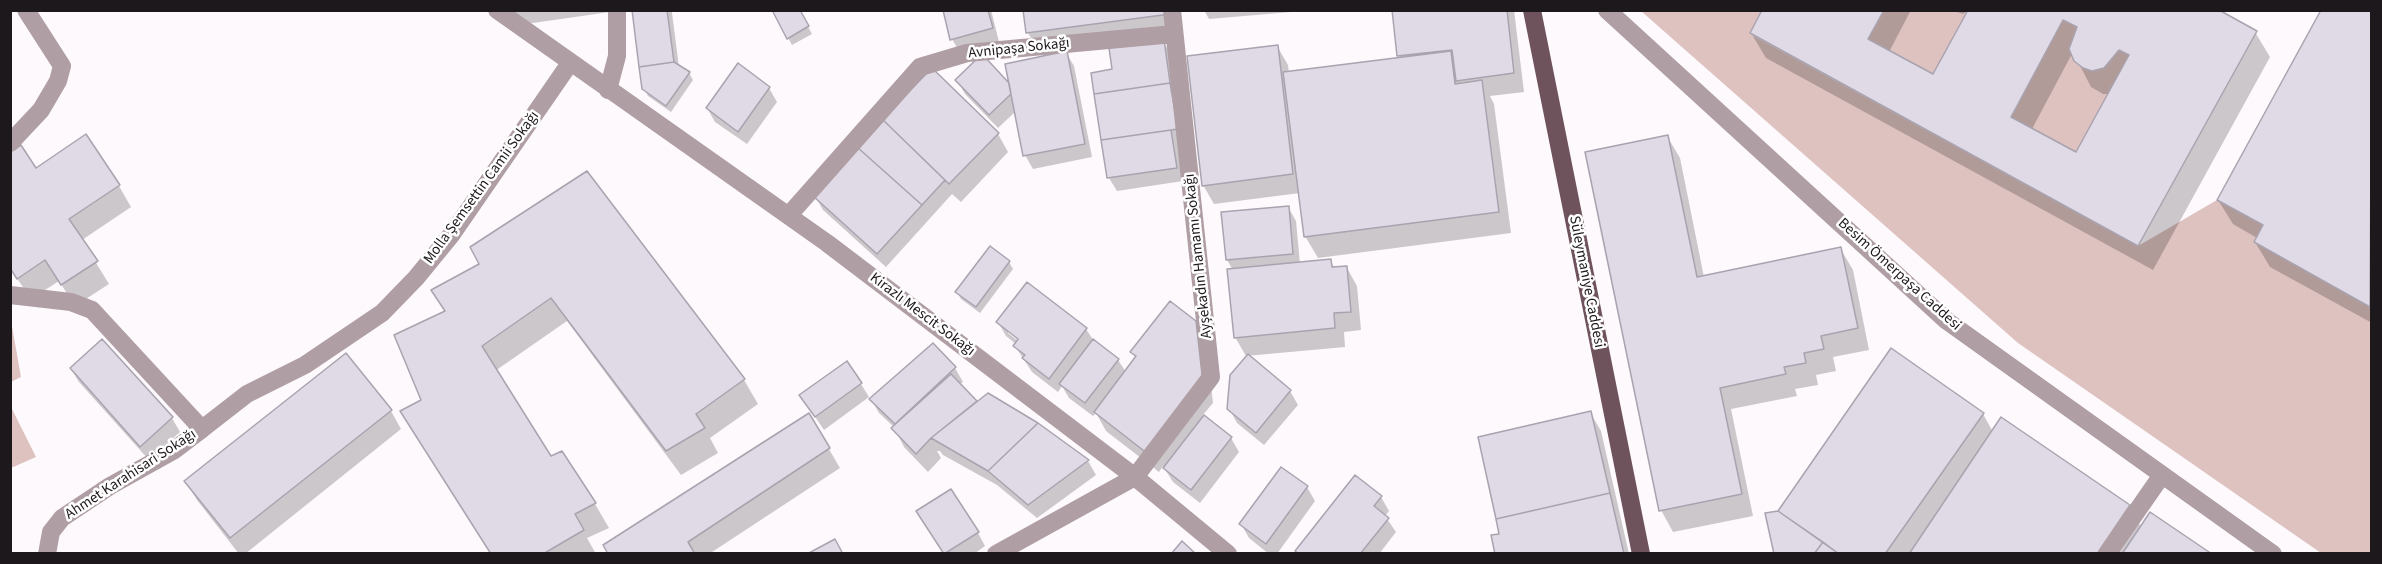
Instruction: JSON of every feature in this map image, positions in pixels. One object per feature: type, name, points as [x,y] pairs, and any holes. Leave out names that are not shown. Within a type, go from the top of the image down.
[{"type":"main road","name":"Süleymaniye Caddesi","points":[[1532,10],[1641,554]]},
{"type":"street","points":[[10,143],[41,110],[58,81],[62,66],[26,10]]},
{"type":"street","name":"Kirazlı Mescit Sokağı","points":[[497,10],[789,215],[1136,477],[1228,554]]},
{"type":"street","points":[[608,90],[617,56],[616,10]]},
{"type":"street","name":"Ayşekadın Hamamı Sokağı","points":[[1136,477],[1211,376],[1172,10]]},
{"type":"street","name":"Besim Ömerpaşa Caddesi","points":[[1607,10],[1947,321],[2273,554]]},
{"type":"street","name":"Avnipaşa Sokağı","points":[[789,215],[920,67],[967,53],[1174,34]]},
{"type":"street","name":"Molla Şemsettin Camii Sokağı","points":[[202,429],[247,394],[305,365],[382,313],[416,278],[452,234],[570,63]]},
{"type":"street","points":[[13,291],[42,301],[70,302],[92,310],[202,429]]},
{"type":"street","name":"Ahmet Karahisari Sokağı","points":[[47,554],[51,532],[62,518],[110,486],[173,451],[202,429]]},
{"type":"street","points":[[2107,554],[2162,474]]},
{"type":"street","points":[[996,554],[1136,477]]},
{"type":"shaded area","points":[[1641,11],[1762,11],[1750,34],[2138,246],[2217,200],[2263,225],[2254,242],[2370,307],[2371,304],[2371,553],[2321,553],[2018,343]]},
{"type":"shaded area","points":[[1884,11],[1968,11],[1933,74],[1868,39]]},
{"type":"shaded area","points":[[2063,20],[2077,27],[2069,50],[2074,61],[2083,68],[2092,71],[2104,68],[2119,50],[2129,55],[2076,152],[2011,117]]},
{"type":"shaded area","points":[[10,315],[21,377],[11,382],[10,382]]},
{"type":"shaded area","points":[[10,405],[36,457],[11,468],[10,468]]},
{"type":"building","points":[[632,10],[667,10],[674,62],[639,67]]},
{"type":"building","points":[[772,10],[800,10],[809,26],[787,39]]},
{"type":"building","points":[[943,10],[988,10],[993,28],[950,40]]},
{"type":"building","points":[[1023,10],[1169,10],[1170,14],[1026,33]]},
{"type":"building","points":[[1392,10],[1507,10],[1514,73],[1456,81],[1452,50],[1397,56]]},
{"type":"building","points":[[1762,10],[1884,10],[1868,39],[1933,74],[1968,10],[2219,10],[2257,31],[2138,246],[1750,33]],"holes":[[[2063,20],[2077,27],[2069,49],[2074,61],[2083,68],[2092,71],[2104,68],[2119,50],[2129,55],[2076,152],[2011,117]]]},
{"type":"building","points":[[2321,10],[2372,10],[2370,307],[2254,242],[2263,225],[2217,200]]},
{"type":"building","points":[[1164,39],[1170,83],[1094,94],[1091,73],[1112,69],[1109,48]]},
{"type":"building","points":[[1278,45],[1293,174],[1202,186],[1187,56]]},
{"type":"building","points":[[1067,51],[1085,144],[1023,156],[1005,64]]},
{"type":"building","points":[[1451,51],[1455,84],[1482,80],[1499,212],[1304,237],[1283,72]]},
{"type":"building","points":[[982,54],[1009,83],[1011,94],[989,115],[955,80]]},
{"type":"building","points":[[674,62],[690,72],[666,106],[642,89],[639,67]]},
{"type":"building","points":[[738,63],[770,87],[738,132],[706,108]]},
{"type":"building","points":[[932,68],[999,133],[949,184],[882,119]]},
{"type":"building","points":[[1170,83],[1178,129],[1101,140],[1094,94]]},
{"type":"building","points":[[882,119],[945,180],[922,205],[857,147]]},
{"type":"building","points":[[1171,130],[1177,168],[1107,178],[1101,140]]},
{"type":"building","points":[[86,134],[120,185],[69,219],[98,261],[61,285],[45,260],[17,279],[10,268],[10,152],[21,145],[36,168]]},
{"type":"building","points":[[1668,135],[1697,277],[1841,247],[1858,328],[1821,336],[1824,349],[1804,353],[1806,363],[1784,367],[1786,374],[1720,388],[1742,494],[1659,511],[1585,152]]},
{"type":"building","points":[[857,147],[922,205],[877,254],[813,196]]},
{"type":"building","points":[[587,171],[745,379],[696,414],[705,428],[666,451],[551,298],[482,346],[551,456],[562,451],[596,503],[575,514],[584,530],[543,554],[491,554],[400,411],[421,400],[394,335],[445,311],[431,290],[479,264],[470,247]]},
{"type":"building","points":[[1289,206],[1293,254],[1226,260],[1221,212]]},
{"type":"building","points":[[990,246],[1010,261],[976,307],[955,292]]},
{"type":"building","points":[[1331,259],[1332,267],[1347,266],[1351,312],[1334,313],[1335,328],[1234,338],[1227,269]]},
{"type":"building","points":[[1027,282],[1087,328],[1049,379],[1022,358],[1025,355],[1013,346],[1018,339],[996,322]]},
{"type":"building","points":[[1170,301],[1196,321],[1203,383],[1148,454],[1094,412],[1136,356],[1130,352]]},
{"type":"building","points":[[102,339],[173,417],[140,447],[70,368]]},
{"type":"building","points":[[1093,339],[1119,359],[1085,403],[1059,384]]},
{"type":"building","points":[[933,343],[956,367],[895,424],[869,399]]},
{"type":"building","points":[[1891,348],[1984,413],[1885,554],[1839,554],[1778,511]]},
{"type":"building","points":[[346,353],[392,410],[230,538],[184,481]]},
{"type":"building","points":[[1248,354],[1291,390],[1256,433],[1227,409],[1230,375]]},
{"type":"building","points":[[847,361],[862,383],[815,417],[799,395]]},
{"type":"building","points":[[951,374],[977,401],[931,438],[916,454],[891,428]]},
{"type":"building","points":[[988,393],[1038,423],[988,471],[931,438]]},
{"type":"building","points":[[1591,411],[1610,493],[1496,519],[1478,437]]},
{"type":"building","points":[[809,413],[830,448],[688,542],[695,554],[608,554],[603,545]]},
{"type":"building","points":[[1204,415],[1232,437],[1191,490],[1163,468]]},
{"type":"building","points":[[2001,417],[2130,505],[2097,554],[1909,554]]},
{"type":"building","points":[[1038,423],[1089,460],[1028,505],[988,471]]},
{"type":"building","points":[[1281,467],[1308,486],[1266,544],[1239,524]]},
{"type":"building","points":[[1355,475],[1382,496],[1374,506],[1389,518],[1360,554],[1299,554],[1295,551]]},
{"type":"building","points":[[951,489],[979,532],[944,554],[916,511]]},
{"type":"building","points":[[1610,493],[1624,554],[1495,554],[1491,535],[1499,534],[1496,519]]},
{"type":"building","points":[[1778,511],[1823,542],[1814,554],[1774,554],[1765,513]]},
{"type":"building","points":[[2150,512],[2212,554],[2122,554]]},
{"type":"building","points":[[835,539],[843,554],[807,554]]},
{"type":"building","points":[[1182,541],[1196,554],[1171,554]]},
{"type":"building","points":[[1823,542],[1839,554],[1814,554]]}]
